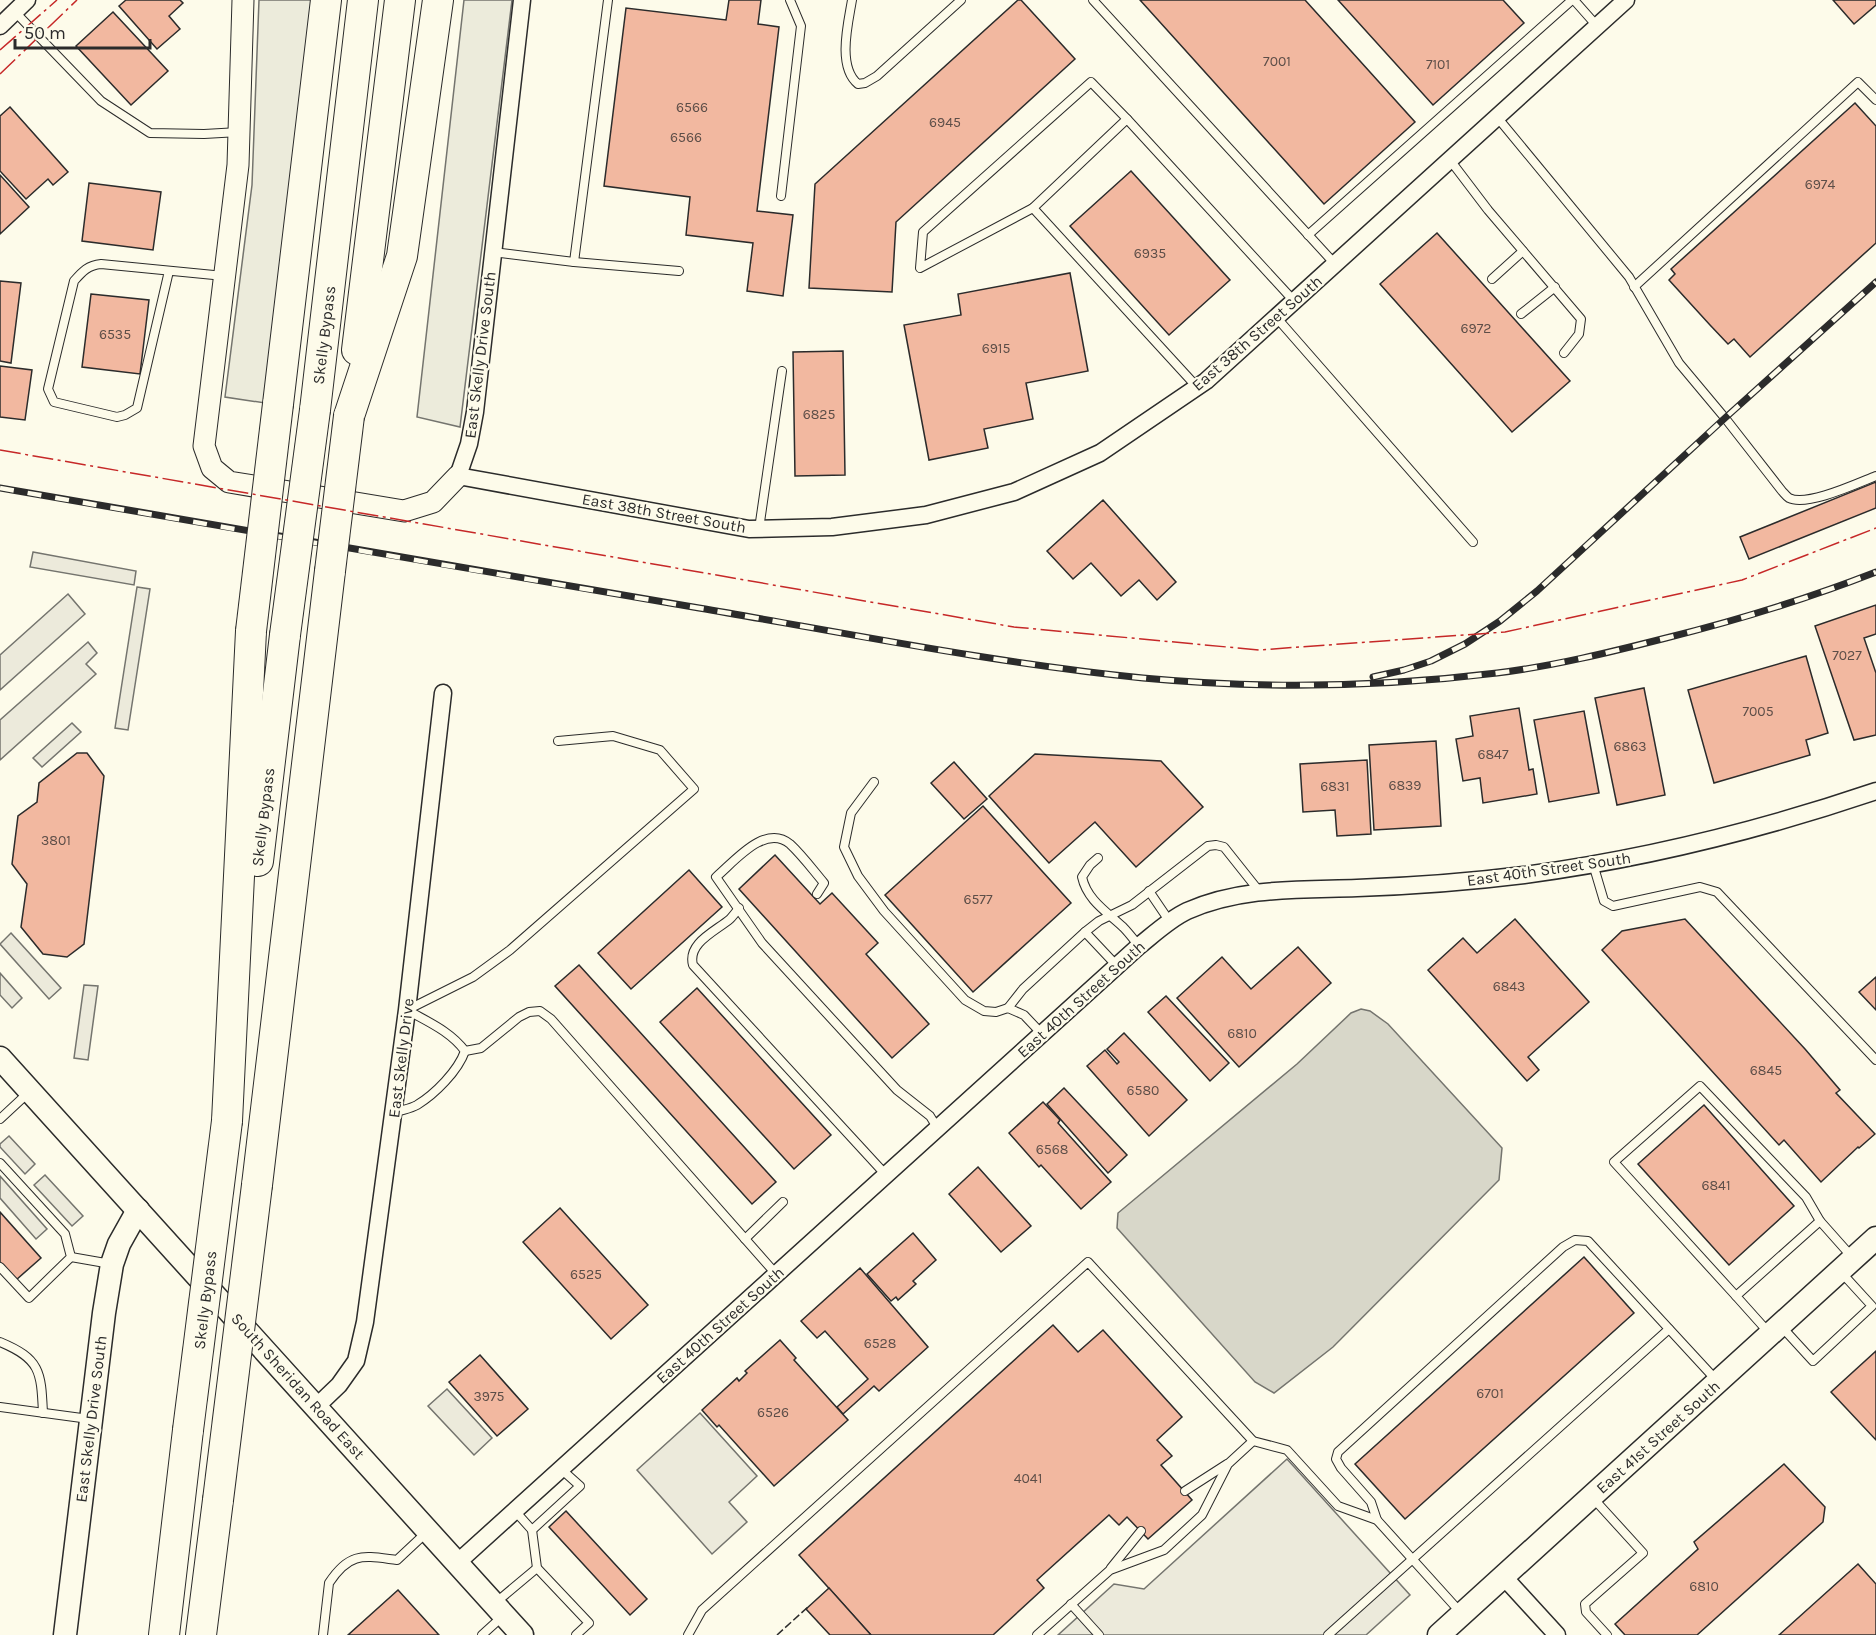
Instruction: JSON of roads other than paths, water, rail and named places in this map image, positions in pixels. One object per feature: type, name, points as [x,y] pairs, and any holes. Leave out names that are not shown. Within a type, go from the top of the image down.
[{"type":"highway","points":[[227,1121],[251,632],[326,0]]},
{"type":"highway","name":"Skelly Bypass","points":[[164,1635],[285,635],[315,410],[363,0]]},
{"type":"highway","points":[[201,1635],[400,0]]},
{"type":"highway","points":[[349,416],[402,256],[438,0]]},
{"type":"main road","name":"South Sheridan Road East","points":[[0,1058],[522,1635]]},
{"type":"main road","name":"East Skelly Drive South","points":[[65,1635],[112,1264],[119,1244],[138,1210]]},
{"type":"main road","name":"East 41st Street South","points":[[1439,1635],[1876,1238]]},
{"type":"street","name":"East Skelly Drive South","points":[[243,0],[238,165],[204,446],[212,468],[229,482],[404,511],[433,501],[458,476],[469,444],[475,412],[522,0]]},
{"type":"street","name":"East 38th Street South","points":[[458,476],[749,529],[832,527],[926,515],[1014,492],[1100,453],[1197,387],[1626,0]]},
{"type":"street","points":[[0,26],[21,6]]},
{"type":"street","name":"East Skelly Drive","points":[[316,1407],[339,1385],[356,1361],[365,1322],[407,1010],[443,693]]},
{"type":"street","name":"East 40th Street South","points":[[457,1563],[1139,946],[1186,912],[1221,899],[1259,891],[1455,882],[1523,875],[1593,864],[1695,844],[1758,828],[1876,791]]},
{"type":"street","points":[[1504,1577],[1557,1635]]},
{"type":"lane","points":[[574,262],[608,0]]},
{"type":"lane","points":[[781,196],[801,26],[790,0]]},
{"type":"lane","points":[[852,0],[845,58],[851,79],[858,84],[877,76],[961,0]]},
{"type":"lane","points":[[1093,0],[1335,264]]},
{"type":"lane","points":[[1308,235],[1573,0],[1597,27]]},
{"type":"lane","points":[[21,6],[101,101],[150,133],[239,132]]},
{"type":"lane","points":[[1127,119],[1033,208],[920,268],[923,232],[1090,82],[1127,119],[1294,301]]},
{"type":"lane","points":[[1634,286],[1858,82],[1876,100]]},
{"type":"lane","points":[[1497,117],[1629,277],[1679,363],[1790,498],[1806,499],[1839,492],[1876,476]]},
{"type":"lane","points":[[1450,160],[1488,210],[1581,319],[1579,334],[1564,353]]},
{"type":"lane","points":[[1033,208],[1197,387]]},
{"type":"lane","points":[[1492,279],[1523,251]]},
{"type":"lane","points":[[493,252],[679,271]]},
{"type":"lane","points":[[169,271],[136,408],[125,416],[117,417],[54,402],[48,389],[74,281],[92,265],[100,264],[224,276]]},
{"type":"lane","points":[[1521,314],[1555,287]]},
{"type":"lane","points":[[1276,317],[1473,542]]},
{"type":"lane","points":[[759,529],[782,371]]},
{"type":"lane","points":[[407,1010],[473,977],[510,950],[694,789],[660,750],[613,736],[558,741]]},
{"type":"lane","points":[[874,782],[851,813],[844,847],[858,876],[884,911],[965,1000],[984,1011],[996,1012],[1008,1008],[1023,989],[1085,932],[1131,905],[1208,846],[1216,844],[1228,852],[1259,891]]},
{"type":"lane","points":[[817,894],[824,883],[788,843],[775,837],[758,841],[716,877],[762,943],[897,1090],[930,1116],[938,1129]]},
{"type":"lane","points":[[1098,858],[1082,877],[1084,890],[1109,917],[1123,927],[1139,946]]},
{"type":"lane","points":[[1593,864],[1604,901],[1613,906],[1700,887],[1717,892],[1876,1060]]},
{"type":"lane","points":[[1149,891],[1170,922]]},
{"type":"lane","points":[[740,909],[729,920],[713,930],[694,950],[691,958],[693,965],[886,1174]]},
{"type":"lane","points":[[1085,932],[1117,966]]},
{"type":"lane","points":[[1008,1008],[1024,1015],[1042,1034]]},
{"type":"lane","points":[[407,1010],[445,1031],[457,1040],[465,1051]]},
{"type":"lane","points":[[465,1051],[481,1048],[529,1011],[540,1011],[546,1015],[776,1274]]},
{"type":"lane","points":[[394,1113],[416,1106],[429,1097],[452,1072],[465,1051]]},
{"type":"lane","points":[[1700,1086],[1806,1197],[1820,1221],[1874,1306],[1813,1361],[1736,1296],[1614,1162],[1700,1086]]},
{"type":"lane","points":[[0,1119],[30,1091]]},
{"type":"lane","points":[[0,1163],[65,1234],[71,1257]]},
{"type":"lane","points":[[746,1239],[783,1202]]},
{"type":"lane","points":[[1736,1296],[1820,1221]]},
{"type":"lane","points":[[1462,1614],[1377,1520],[1371,1502],[1341,1468],[1336,1459],[1338,1452],[1563,1247],[1575,1240],[1588,1241],[1718,1382]]},
{"type":"lane","points":[[71,1257],[112,1264]]},
{"type":"lane","points":[[0,1266],[29,1298],[71,1257]]},
{"type":"lane","points":[[688,1635],[702,1610],[1088,1263],[1253,1441],[1287,1450],[1338,1506],[1377,1520]]},
{"type":"lane","points":[[1328,1635],[1669,1329]]},
{"type":"lane","points":[[0,1342],[31,1359],[39,1372],[43,1413]]},
{"type":"lane","points":[[0,1407],[91,1419]]},
{"type":"lane","points":[[1185,1491],[1228,1464],[1253,1441]]},
{"type":"lane","points":[[1110,1570],[1164,1550],[1202,1515],[1228,1464]]},
{"type":"lane","points":[[532,1530],[580,1486],[561,1469]]},
{"type":"lane","points":[[1592,1497],[1643,1553],[1585,1604],[1586,1612],[1607,1635]]},
{"type":"lane","points":[[514,1511],[532,1530],[537,1568],[589,1623],[576,1635]]},
{"type":"lane","points":[[323,1635],[329,1583],[333,1577],[356,1557],[397,1560],[428,1531]]},
{"type":"lane","points":[[1037,1635],[1110,1570],[1141,1532]]},
{"type":"lane","points":[[482,1635],[499,1609],[537,1568]]},
{"type":"lane","points":[[1071,1604],[1099,1635]]},
{"type":"railway","points":[[1373,677],[1431,661],[1465,644],[1500,621],[1537,591],[1876,282]]},
{"type":"railway","points":[[0,488],[976,656],[1087,672],[1231,684],[1365,684],[1453,678],[1540,667],[1719,624],[1798,600],[1876,572]]}]
